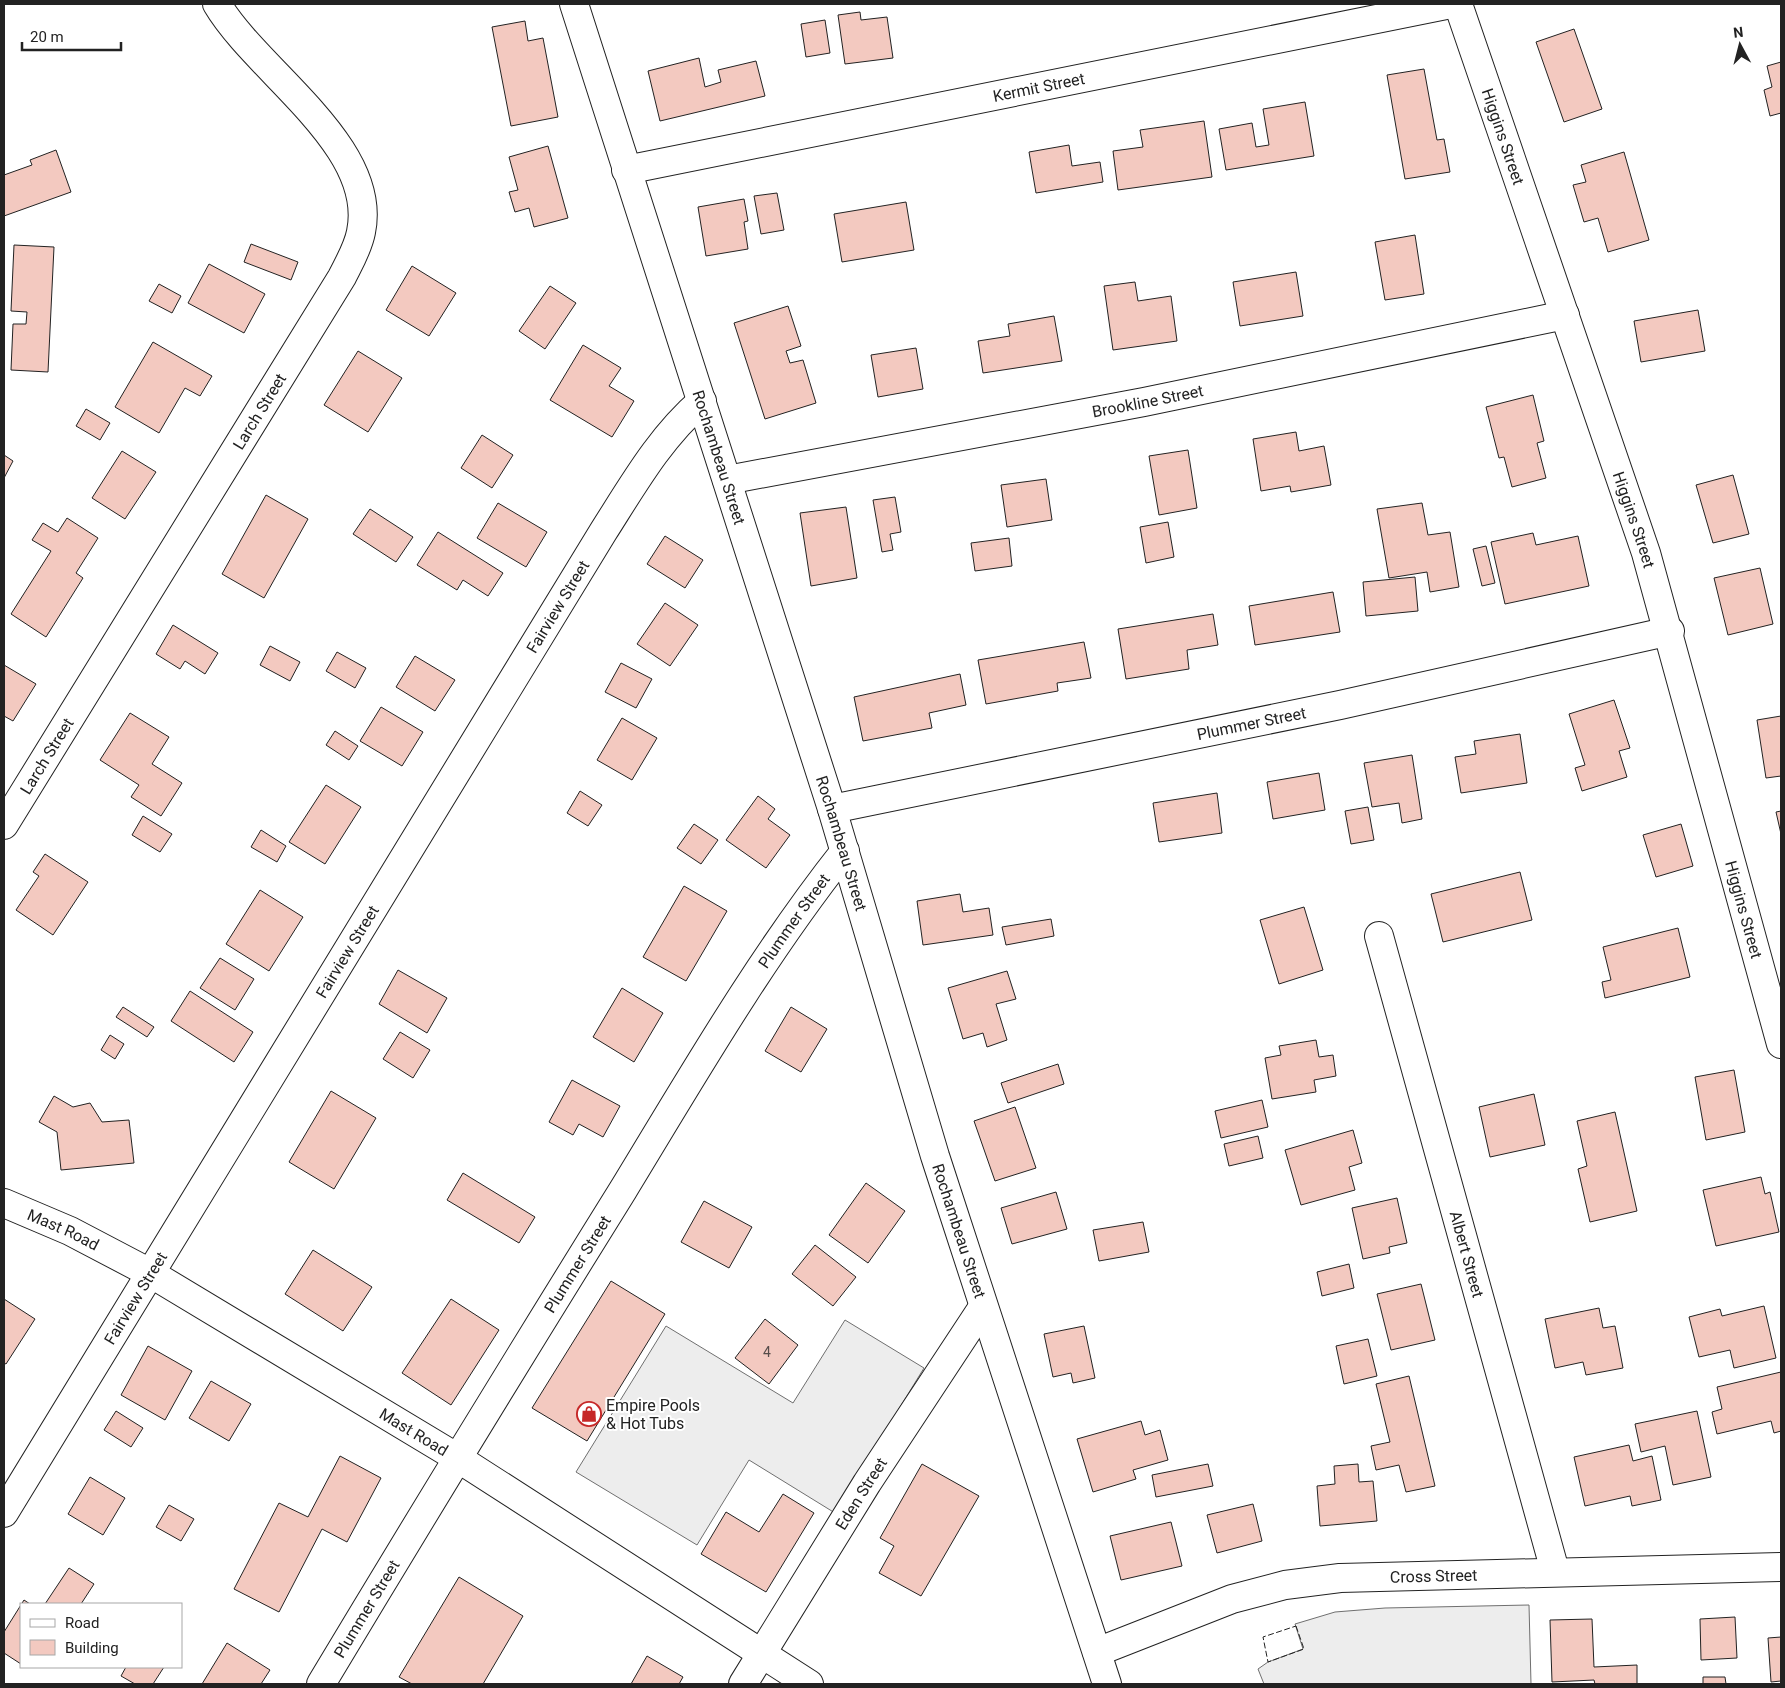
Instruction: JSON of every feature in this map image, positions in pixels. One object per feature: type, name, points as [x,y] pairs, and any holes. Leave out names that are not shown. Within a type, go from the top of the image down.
[{"type":"street","name":"Larch Street","points":[[4,825],[342,277],[361,232],[362,201],[359,184],[347,160],[329,132],[249,48],[217,4]]},
{"type":"street","name":"Rochambeau Street","points":[[574,4],[832,809],[935,1156],[1107,1684]]},
{"type":"street","name":"Kermit Street","points":[[626,170],[1451,4]]},
{"type":"street","name":"Higgins Street","points":[[1458,4],[1644,544],[1670,631],[1781,1044]]},
{"type":"street","name":"Brookline Street","points":[[727,480],[1144,402],[1565,315]]},
{"type":"street","name":"Fairview Street","points":[[4,1513],[613,516],[671,431],[702,401]]},
{"type":"street","name":"Plummer Street","points":[[832,809],[1340,705],[1670,631]]},
{"type":"street","name":"Plummer Street","points":[[321,1684],[456,1458],[692,1078],[802,908],[845,851]]},
{"type":"street","name":"Albert Street","points":[[1379,936],[1554,1572]]},
{"type":"street","name":"Mast Road","points":[[4,1202],[70,1231],[150,1273],[456,1458],[810,1684]]},
{"type":"street","name":"Eden Street","points":[[743,1684],[867,1483],[983,1307]]},
{"type":"street","name":"Cross Street","points":[[1097,1652],[1232,1599],[1285,1585],[1340,1578],[1781,1567]]},
{"type":"shaded area","points":[[845,1320],[924,1368],[835,1513],[749,1460],[697,1545],[576,1472],[666,1326],[793,1403]]},
{"type":"shaded area","points":[[1529,1605],[1531,1684],[1264,1684],[1258,1669],[1268,1662],[1303,1649],[1295,1624],[1335,1612],[1385,1608]]},
{"type":"building","points":[[860,12],[861,20],[887,17],[893,58],[845,64],[838,15]]},
{"type":"building","points":[[825,20],[830,53],[806,57],[801,24]]},
{"type":"building","points":[[525,21],[528,41],[543,38],[558,117],[511,126],[492,27]]},
{"type":"building","points":[[1574,29],[1602,109],[1564,122],[1536,42]]},
{"type":"building","points":[[699,58],[705,87],[721,82],[718,70],[756,61],[765,96],[660,121],[648,71]]},
{"type":"building","points":[[1781,62],[1781,113],[1770,116],[1764,90],[1772,87],[1767,66]]},
{"type":"building","points":[[1424,69],[1437,140],[1444,139],[1450,172],[1405,179],[1387,75]]},
{"type":"building","points":[[1305,102],[1314,156],[1226,170],[1219,129],[1252,123],[1256,147],[1269,145],[1263,109]]},
{"type":"building","points":[[1204,121],[1212,177],[1118,190],[1113,151],[1143,147],[1140,130]]},
{"type":"building","points":[[1069,145],[1072,166],[1100,162],[1103,182],[1036,193],[1029,152]]},
{"type":"building","points":[[548,146],[568,218],[534,227],[529,208],[515,212],[509,192],[518,190],[509,157]]},
{"type":"building","points":[[56,150],[71,192],[4,216],[4,175],[32,165],[30,160]]},
{"type":"building","points":[[1624,152],[1649,240],[1608,252],[1598,218],[1584,222],[1573,185],[1586,182],[1581,165]]},
{"type":"building","points":[[777,193],[784,230],[761,234],[754,196]]},
{"type":"building","points":[[744,199],[748,221],[744,222],[748,249],[706,256],[698,207]]},
{"type":"building","points":[[906,202],[914,250],[842,262],[834,214]]},
{"type":"building","points":[[1415,235],[1424,294],[1385,300],[1375,242]]},
{"type":"building","points":[[251,244],[298,262],[291,280],[244,262]]},
{"type":"building","points":[[14,245],[54,247],[48,372],[11,370],[13,324],[26,324],[27,312],[11,311]]},
{"type":"building","points":[[209,264],[265,294],[244,333],[188,303]]},
{"type":"building","points":[[412,266],[456,293],[429,336],[386,310]]},
{"type":"building","points":[[1296,272],[1303,316],[1240,326],[1233,282]]},
{"type":"building","points":[[1135,282],[1138,301],[1171,296],[1177,341],[1113,350],[1104,286]]},
{"type":"building","points":[[159,284],[181,296],[172,313],[149,301]]},
{"type":"building","points":[[550,286],[576,303],[545,349],[519,331]]},
{"type":"building","points":[[788,306],[801,346],[786,351],[790,363],[803,360],[816,403],[765,419],[734,323]]},
{"type":"building","points":[[1698,310],[1705,351],[1641,362],[1634,321]]},
{"type":"building","points":[[1054,316],[1062,361],[983,373],[978,341],[1010,336],[1008,324]]},
{"type":"building","points":[[153,342],[212,376],[200,396],[185,388],[159,433],[115,407]]},
{"type":"building","points":[[583,345],[621,368],[609,386],[634,401],[612,437],[550,400]]},
{"type":"building","points":[[916,348],[923,389],[878,397],[871,355]]},
{"type":"building","points":[[358,351],[402,378],[368,432],[324,405]]},
{"type":"building","points":[[1533,395],[1544,441],[1537,443],[1546,478],[1512,487],[1504,457],[1499,458],[1486,407]]},
{"type":"building","points":[[86,409],[110,423],[100,440],[76,426]]},
{"type":"building","points":[[1296,432],[1299,451],[1324,446],[1331,485],[1291,492],[1290,486],[1261,491],[1253,439]]},
{"type":"building","points":[[482,435],[513,455],[492,488],[461,468]]},
{"type":"building","points":[[1188,450],[1197,508],[1159,515],[1149,456]]},
{"type":"building","points":[[122,451],[156,472],[125,519],[92,498]]},
{"type":"building","points":[[4,455],[13,461],[4,478]]},
{"type":"building","points":[[1733,475],[1749,534],[1713,543],[1696,485]]},
{"type":"building","points":[[1046,479],[1052,520],[1007,527],[1001,485]]},
{"type":"building","points":[[266,495],[308,519],[264,598],[222,574]]},
{"type":"building","points":[[895,497],[901,532],[890,534],[893,550],[882,552],[873,500]]},
{"type":"building","points":[[498,503],[547,532],[526,567],[477,538]]},
{"type":"building","points":[[1422,503],[1428,535],[1450,532],[1459,587],[1430,592],[1427,572],[1389,578],[1377,509]]},
{"type":"building","points":[[846,507],[857,578],[811,586],[800,513]]},
{"type":"building","points":[[370,509],[413,537],[396,562],[353,534]]},
{"type":"building","points":[[67,518],[98,538],[76,573],[83,578],[46,637],[11,614],[51,551],[32,540],[43,523],[58,532]]},
{"type":"building","points":[[1168,522],[1174,557],[1146,563],[1140,527]]},
{"type":"building","points":[[438,532],[503,573],[488,596],[463,580],[457,590],[417,565]]},
{"type":"building","points":[[1533,533],[1536,545],[1578,536],[1589,586],[1505,604],[1491,542]]},
{"type":"building","points":[[665,536],[703,560],[685,588],[647,564]]},
{"type":"building","points":[[1009,538],[1012,566],[975,571],[971,543]]},
{"type":"building","points":[[1486,546],[1495,583],[1482,586],[1473,549]]},
{"type":"building","points":[[1760,568],[1773,624],[1728,635],[1714,578]]},
{"type":"building","points":[[1415,577],[1418,611],[1366,616],[1363,582]]},
{"type":"building","points":[[1333,592],[1340,632],[1255,645],[1249,606]]},
{"type":"building","points":[[665,603],[698,625],[670,666],[637,644]]},
{"type":"building","points":[[1213,614],[1218,645],[1187,650],[1189,669],[1126,679],[1118,629]]},
{"type":"building","points":[[173,625],[218,653],[205,674],[185,661],[180,669],[156,654]]},
{"type":"building","points":[[1084,642],[1091,678],[1057,683],[1058,691],[986,704],[978,660]]},
{"type":"building","points":[[270,646],[300,662],[290,681],[260,665]]},
{"type":"building","points":[[337,652],[366,668],[355,688],[326,671]]},
{"type":"building","points":[[415,656],[455,680],[435,711],[396,687]]},
{"type":"building","points":[[621,663],[652,679],[636,708],[605,692]]},
{"type":"building","points":[[4,665],[36,684],[13,721],[4,716]]},
{"type":"building","points":[[960,674],[966,705],[929,713],[932,728],[863,741],[854,697]]},
{"type":"building","points":[[1614,700],[1630,748],[1619,751],[1627,777],[1582,791],[1575,768],[1585,765],[1569,714]]},
{"type":"building","points":[[381,707],[423,732],[402,766],[360,741]]},
{"type":"building","points":[[130,713],[169,737],[152,764],[182,783],[161,816],[131,797],[139,785],[100,760]]},
{"type":"building","points":[[1781,716],[1781,776],[1766,778],[1757,720]]},
{"type":"building","points":[[622,718],[657,738],[632,780],[597,760]]},
{"type":"building","points":[[335,731],[358,746],[349,760],[326,745]]},
{"type":"building","points":[[1520,734],[1527,783],[1461,793],[1455,757],[1476,754],[1474,741]]},
{"type":"building","points":[[1412,755],[1422,819],[1402,823],[1399,803],[1372,807],[1364,763]]},
{"type":"building","points":[[1319,773],[1325,810],[1273,819],[1267,782]]},
{"type":"building","points":[[326,785],[361,807],[325,864],[289,842]]},
{"type":"building","points":[[580,791],[602,805],[588,826],[567,813]]},
{"type":"building","points":[[1217,793],[1222,833],[1159,842],[1153,803]]},
{"type":"building","points":[[758,796],[775,809],[768,819],[790,835],[766,868],[726,840]]},
{"type":"building","points":[[1368,807],[1374,840],[1351,844],[1345,811]]},
{"type":"building","points":[[1781,811],[1781,834],[1776,812]]},
{"type":"building","points":[[143,816],[172,834],[160,852],[132,835]]},
{"type":"building","points":[[694,824],[718,840],[701,864],[677,848]]},
{"type":"building","points":[[1681,824],[1693,866],[1656,877],[1643,835]]},
{"type":"building","points":[[261,830],[286,846],[277,862],[251,847]]},
{"type":"building","points":[[45,854],[88,882],[53,935],[16,910],[39,876],[33,872]]},
{"type":"building","points":[[1520,872],[1532,920],[1443,942],[1431,894]]},
{"type":"building","points":[[684,886],[727,911],[686,981],[643,957]]},
{"type":"building","points":[[260,890],[303,917],[269,971],[226,944]]},
{"type":"building","points":[[960,894],[963,912],[989,908],[993,935],[923,945],[917,901]]},
{"type":"building","points":[[1304,907],[1323,970],[1279,984],[1260,920]]},
{"type":"building","points":[[1051,919],[1054,936],[1006,945],[1002,927]]},
{"type":"building","points":[[1678,928],[1690,977],[1605,998],[1602,982],[1611,980],[1603,947]]},
{"type":"building","points":[[220,958],[254,979],[235,1010],[200,988]]},
{"type":"building","points":[[398,970],[447,998],[427,1033],[379,1004]]},
{"type":"building","points":[[1007,971],[1016,999],[996,1004],[1007,1040],[987,1047],[983,1033],[963,1039],[948,988]]},
{"type":"building","points":[[622,988],[663,1013],[634,1062],[593,1037]]},
{"type":"building","points":[[190,991],[253,1032],[234,1062],[171,1021]]},
{"type":"building","points":[[123,1007],[154,1027],[147,1037],[116,1017]]},
{"type":"building","points":[[791,1007],[827,1029],[801,1072],[765,1051]]},
{"type":"building","points":[[400,1032],[430,1050],[413,1078],[383,1059]]},
{"type":"building","points":[[110,1035],[124,1044],[115,1059],[101,1050]]},
{"type":"building","points":[[1316,1040],[1319,1057],[1333,1055],[1336,1076],[1314,1080],[1316,1092],[1272,1099],[1265,1058],[1281,1055],[1279,1046]]},
{"type":"building","points":[[1058,1064],[1064,1084],[1008,1103],[1001,1083]]},
{"type":"building","points":[[1734,1070],[1745,1132],[1706,1140],[1695,1077]]},
{"type":"building","points":[[572,1080],[620,1106],[603,1137],[579,1124],[573,1135],[549,1122]]},
{"type":"building","points":[[331,1091],[376,1118],[334,1189],[289,1162]]},
{"type":"building","points":[[1534,1094],[1545,1145],[1490,1157],[1479,1107]]},
{"type":"building","points":[[54,1096],[73,1107],[90,1103],[102,1122],[129,1120],[134,1163],[61,1170],[57,1132],[39,1122]]},
{"type":"building","points":[[1262,1100],[1268,1127],[1221,1138],[1215,1111]]},
{"type":"building","points":[[1015,1107],[1036,1168],[995,1181],[974,1121]]},
{"type":"building","points":[[1615,1112],[1637,1211],[1590,1222],[1578,1169],[1587,1166],[1577,1121]]},
{"type":"building","points":[[1353,1130],[1362,1163],[1349,1167],[1355,1190],[1301,1205],[1285,1150]]},
{"type":"building","points":[[1258,1136],[1263,1158],[1229,1166],[1224,1144]]},
{"type":"building","points":[[463,1173],[535,1217],[519,1243],[447,1200]]},
{"type":"building","points":[[1761,1177],[1765,1194],[1770,1192],[1779,1232],[1716,1246],[1703,1190]]},
{"type":"building","points":[[866,1183],[905,1211],[868,1263],[829,1235]]},
{"type":"building","points":[[1056,1192],[1067,1229],[1012,1244],[1001,1208]]},
{"type":"building","points":[[1397,1198],[1407,1243],[1389,1247],[1390,1253],[1363,1259],[1352,1208]]},
{"type":"building","points":[[704,1201],[752,1227],[729,1268],[681,1242]]},
{"type":"building","points":[[1143,1222],[1149,1252],[1099,1261],[1093,1230]]},
{"type":"building","points":[[815,1245],[856,1277],[833,1306],[792,1274]]},
{"type":"building","points":[[313,1250],[372,1287],[343,1331],[285,1294]]},
{"type":"building","points":[[1349,1264],[1354,1288],[1322,1296],[1317,1272]]},
{"type":"building","points":[[611,1281],[665,1314],[587,1441],[532,1408]]},
{"type":"building","points":[[1421,1284],[1435,1340],[1391,1350],[1377,1294]]},
{"type":"building","points":[[4,1299],[35,1319],[6,1364],[4,1363]]},
{"type":"building","points":[[451,1299],[499,1330],[451,1405],[402,1373]]},
{"type":"building","points":[[1764,1306],[1776,1358],[1734,1368],[1730,1350],[1699,1357],[1689,1317],[1720,1309],[1722,1316]]},
{"type":"building","points":[[1599,1308],[1603,1328],[1615,1326],[1623,1368],[1586,1375],[1583,1362],[1555,1368],[1545,1319]]},
{"type":"building","points":[[765,1319],[798,1345],[769,1384],[735,1358]]},
{"type":"building","points":[[1084,1326],[1095,1378],[1073,1383],[1071,1373],[1053,1377],[1044,1334]]},
{"type":"building","points":[[1368,1339],[1377,1376],[1344,1384],[1336,1346]]},
{"type":"building","points":[[148,1346],[192,1371],[165,1420],[121,1395]]},
{"type":"building","points":[[1781,1372],[1781,1431],[1774,1433],[1771,1421],[1717,1434],[1712,1412],[1722,1409],[1717,1387]]},
{"type":"building","points":[[1409,1376],[1435,1486],[1406,1492],[1399,1465],[1376,1470],[1371,1446],[1390,1442],[1376,1384]]},
{"type":"building","points":[[211,1381],[251,1404],[229,1441],[189,1418]]},
{"type":"building","points":[[116,1411],[143,1428],[131,1447],[104,1430]]},
{"type":"building","points":[[1697,1411],[1711,1477],[1673,1485],[1665,1446],[1641,1452],[1635,1424]]},
{"type":"building","points":[[1141,1421],[1145,1435],[1160,1430],[1168,1460],[1133,1470],[1136,1479],[1093,1492],[1077,1439]]},
{"type":"building","points":[[1629,1445],[1633,1461],[1652,1456],[1661,1500],[1632,1506],[1630,1496],[1585,1506],[1574,1457]]},
{"type":"building","points":[[340,1456],[381,1478],[347,1542],[322,1529],[279,1612],[234,1589],[279,1503],[308,1517]]},
{"type":"building","points":[[922,1464],[979,1496],[921,1596],[879,1573],[894,1546],[880,1538]]},
{"type":"building","points":[[1208,1464],[1213,1486],[1156,1497],[1152,1475]]},
{"type":"building","points":[[1358,1464],[1359,1482],[1373,1481],[1377,1521],[1320,1526],[1317,1486],[1335,1484],[1334,1466]]},
{"type":"building","points":[[90,1477],[125,1498],[103,1535],[68,1514]]},
{"type":"building","points":[[783,1494],[814,1513],[766,1592],[701,1554],[726,1512],[759,1532]]},
{"type":"building","points":[[1253,1504],[1262,1541],[1217,1553],[1207,1515]]},
{"type":"building","points":[[169,1505],[194,1519],[181,1541],[156,1527]]},
{"type":"building","points":[[1171,1522],[1182,1566],[1121,1580],[1110,1536]]},
{"type":"building","points":[[69,1568],[94,1584],[82,1603],[46,1603]]},
{"type":"building","points":[[459,1577],[523,1616],[483,1684],[412,1684],[399,1677]]},
{"type":"building","points":[[20,1607],[20,1663],[4,1653],[4,1632]]},
{"type":"building","points":[[1735,1617],[1737,1658],[1701,1660],[1700,1619]]},
{"type":"building","points":[[1592,1619],[1594,1667],[1637,1665],[1637,1684],[1595,1684],[1594,1680],[1552,1682],[1550,1620]]},
{"type":"building","points":[[1781,1637],[1781,1681],[1771,1682],[1768,1638]]},
{"type":"building","points":[[227,1643],[270,1670],[261,1684],[202,1684]]},
{"type":"building","points":[[647,1656],[683,1677],[679,1684],[631,1684]]},
{"type":"building","points":[[125,1668],[163,1668],[153,1684],[135,1684],[121,1676]]},
{"type":"building","points":[[1703,1677],[1725,1677],[1726,1684],[1703,1684]]},
{"type":"fence","points":[[1296,1626],[1304,1649],[1268,1662],[1263,1637],[1296,1626]]},
{"type":"place","name":"Empire Pools & Hot Tubs","points":[[589,1414]]}]
